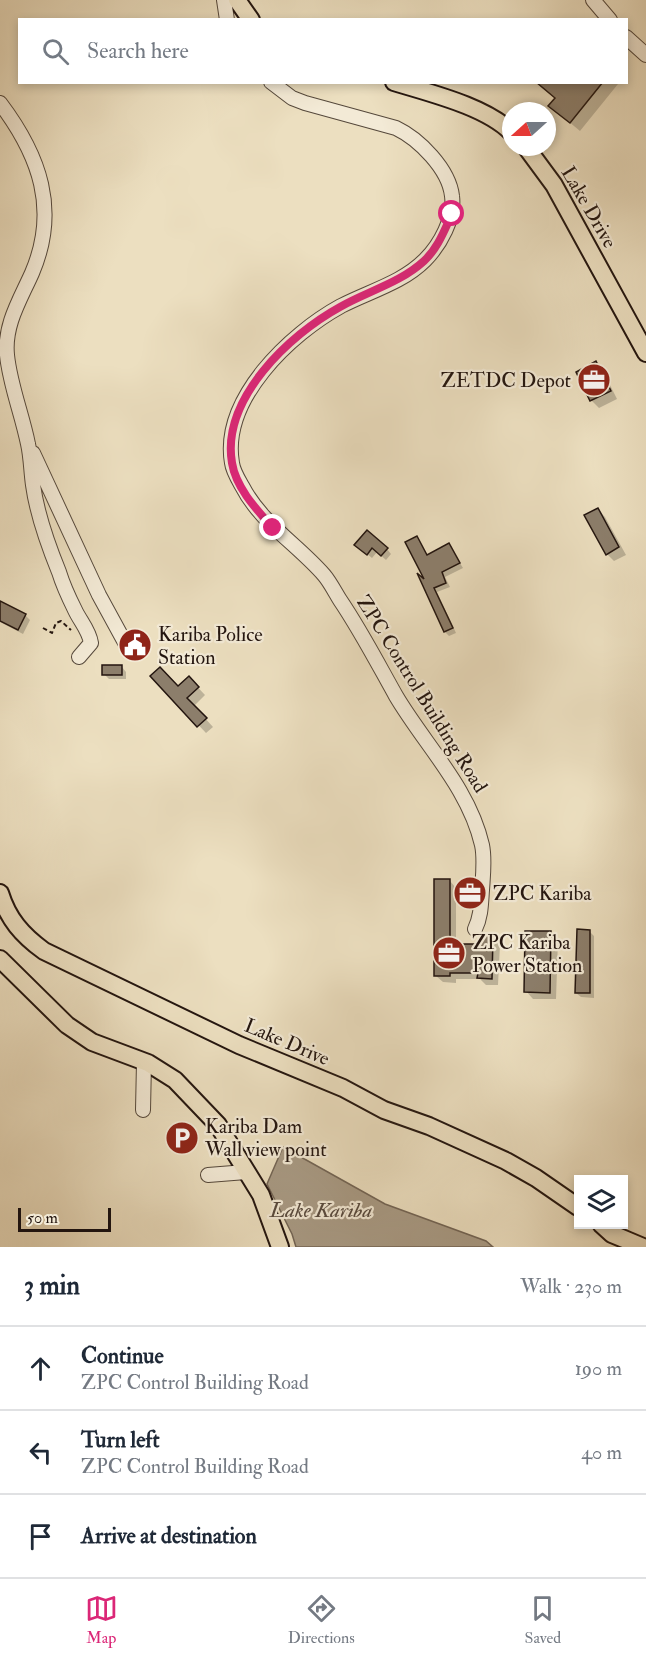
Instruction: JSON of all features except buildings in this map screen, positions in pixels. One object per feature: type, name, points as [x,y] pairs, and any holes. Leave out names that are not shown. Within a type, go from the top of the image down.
[{"type":"main road","points":[[237,0],[250,18]]},
{"type":"main road","points":[[400,84],[464,104],[502,124]]},
{"type":"main road","name":"Lake Drive","points":[[533,156],[554,185],[646,353]]},
{"type":"main road","name":"Lake Drive","points":[[0,892],[6,910],[18,930],[44,951],[239,1045],[343,1088],[384,1110],[429,1126],[506,1161],[574,1204]]},
{"type":"main road","points":[[0,959],[67,1025],[92,1042],[144,1062],[175,1080],[218,1125],[261,1195],[280,1247]]},
{"type":"main road","points":[[606,1229],[612,1234],[643,1247]]},
{"type":"street","points":[[224,0],[227,18]]},
{"type":"street","points":[[593,0],[608,18]]},
{"type":"street","points":[[628,38],[646,55]]},
{"type":"street","name":"ZPC Control Building Road","points":[[274,84],[292,98],[305,103],[396,128],[409,134],[427,151],[447,180],[452,195],[452,214],[439,242],[425,260],[397,280],[318,320],[285,347],[251,388],[234,421],[231,442],[232,463],[249,500],[273,528],[324,575],[399,700],[473,813],[483,846],[484,866],[480,920],[475,929]]},
{"type":"street","points":[[289,84],[292,98]]},
{"type":"street","points":[[0,103],[27,148],[39,177],[46,210],[43,240],[32,273],[13,314],[6,353],[29,446],[33,486],[43,524],[58,572],[91,643],[79,657]]},
{"type":"street","points":[[29,446],[99,595],[129,650]]},
{"type":"street","points":[[143,1110],[144,1062]]},
{"type":"street","points":[[208,1175],[246,1172]]},
{"type":"path","points":[[43,627],[52,633],[56,623],[61,621],[75,637],[84,637],[91,643]]},
{"type":"water","name":"Lake Kariba","points":[[283,1147],[385,1204],[486,1241],[493,1247],[296,1247],[292,1234],[267,1184]]},
{"type":"place","name":"ZETDC Depot","points":[[594,380]]},
{"type":"place","name":"Kariba Police Station","points":[[135,645]]},
{"type":"place","name":"ZPC Kariba","points":[[470,893]]},
{"type":"place","name":"ZPC Kariba Power Station","points":[[449,953]]},
{"type":"place","name":"Kariba Dam Wall view point","points":[[182,1138]]},
{"type":"route","points":[[273,528],[249,500],[234,472],[232,463],[231,442],[234,421],[251,388],[285,347],[318,320],[397,280],[425,260],[442,237],[452,214]]}]
